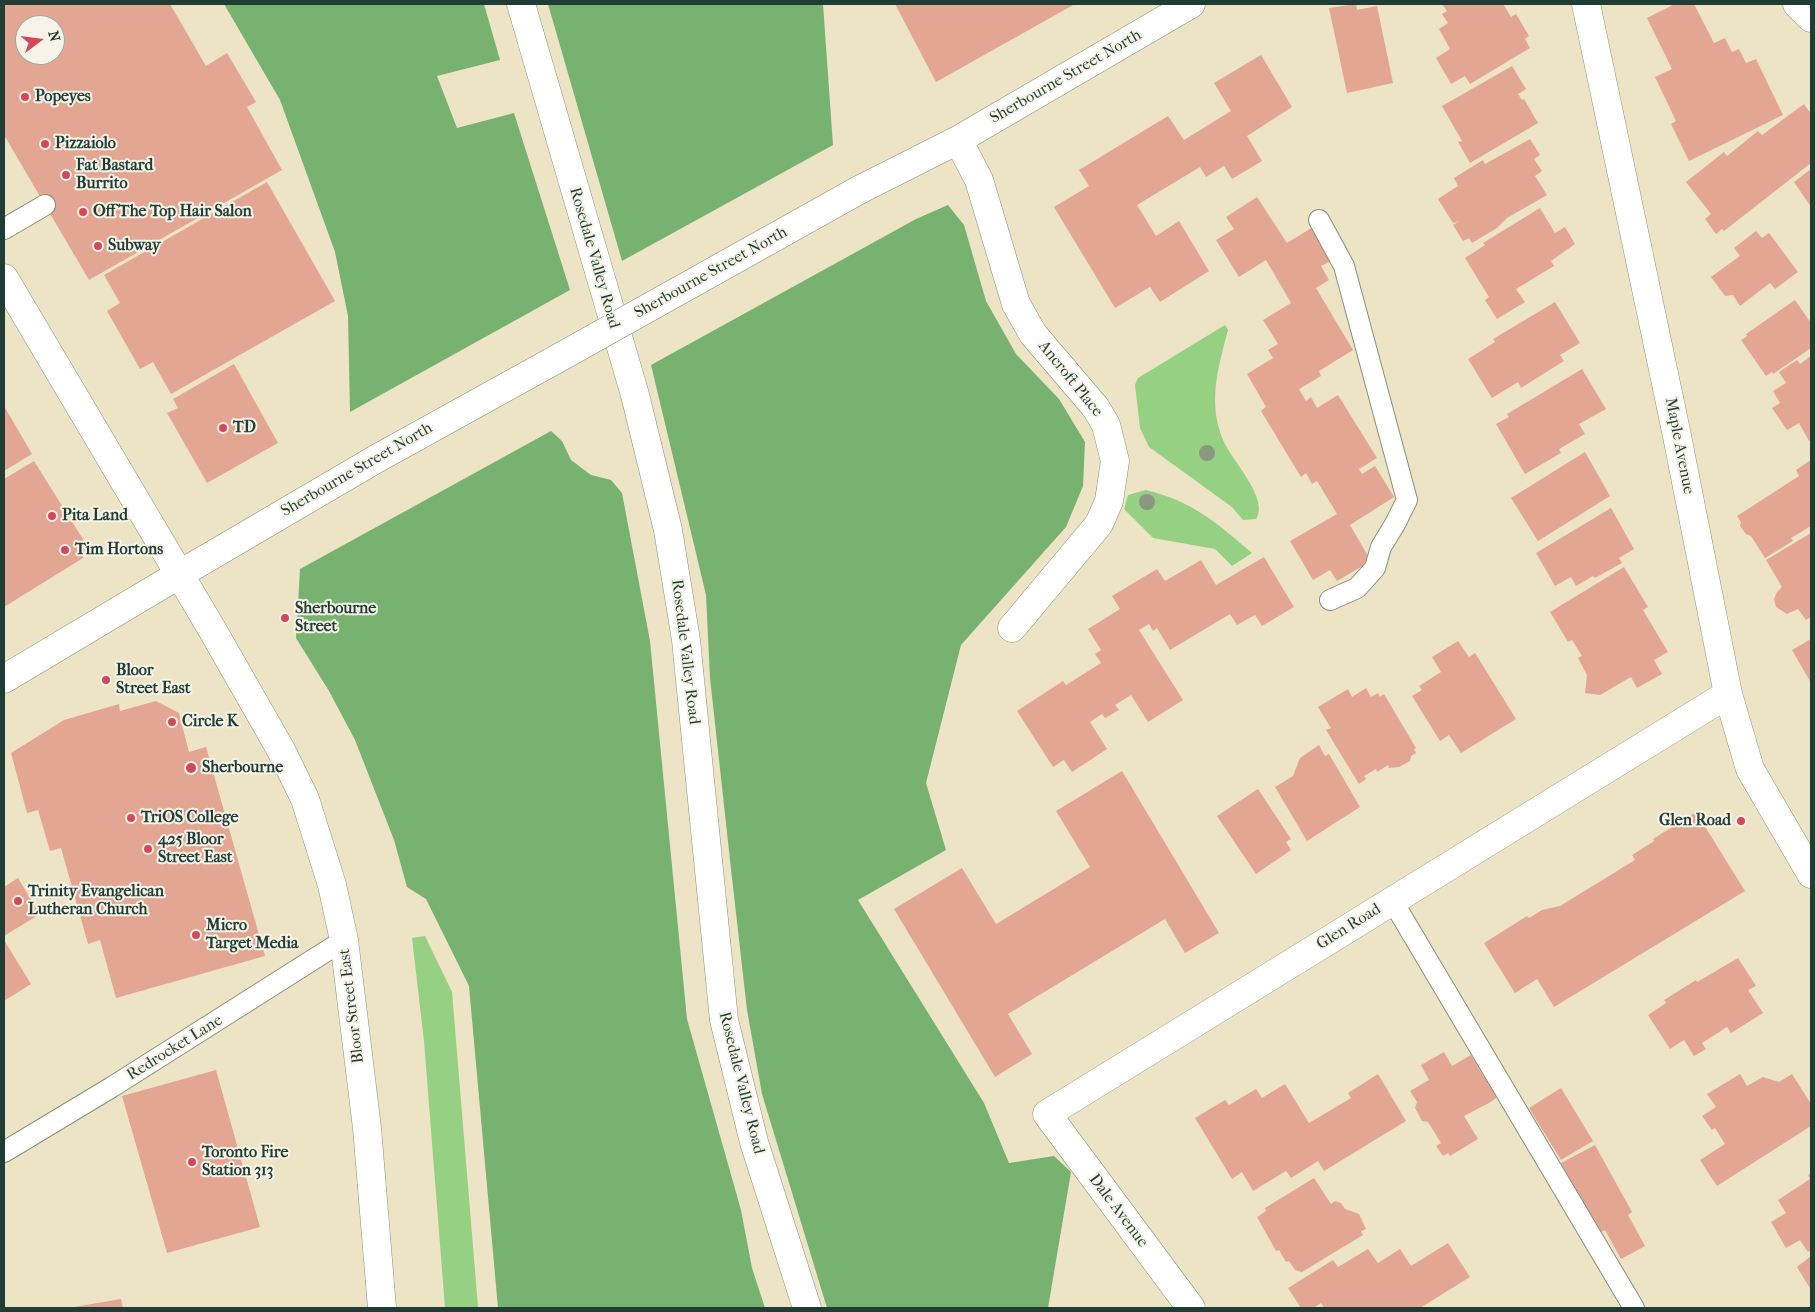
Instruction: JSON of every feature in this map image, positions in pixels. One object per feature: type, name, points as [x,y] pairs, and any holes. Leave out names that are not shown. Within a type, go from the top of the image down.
[{"type":"street","name":"Rosedale Valley Road","points":[[521,4],[635,395],[668,530],[686,640],[724,1020],[754,1142],[807,1308]]},
{"type":"street","name":"Sherbourne Street North","points":[[180,574],[376,459],[860,190],[958,140],[1192,4]]},
{"type":"street","name":"Maple Avenue","points":[[1586,4],[1674,421],[1728,694],[1750,769],[1811,874]]},
{"type":"street","points":[[1798,4],[1811,18]]},
{"type":"street","name":"Ancroft Place","points":[[958,140],[979,180],[1016,304],[1033,334],[1096,408],[1106,425],[1115,461],[1109,501],[1099,524],[1012,628]]},
{"type":"street","name":"Bloor Street East","points":[[4,278],[180,574],[281,750],[305,799],[332,885],[344,940],[367,1128],[382,1308]]},
{"type":"street","points":[[4,680],[180,574]]},
{"type":"street","name":"Glen Road","points":[[1047,1114],[1728,694]]},
{"type":"street","name":"Dale Avenue","points":[[1047,1114],[1191,1308]]},
{"type":"lane","points":[[4,229],[45,205]]},
{"type":"lane","points":[[1319,220],[1344,266],[1407,500],[1381,547],[1375,568],[1357,588],[1330,600]]},
{"type":"lane","points":[[1392,900],[1634,1308]]},
{"type":"lane","name":"Redrocket Lane","points":[[4,1152],[120,1082],[344,940]]},
{"type":"green space","points":[[224,4],[484,4],[500,60],[437,76],[457,128],[514,113],[570,290],[350,412],[348,316],[335,252],[280,100]]},
{"type":"green space","points":[[548,4],[823,4],[833,145],[622,261]]},
{"type":"green space","points":[[948,205],[964,225],[986,301],[1016,354],[1059,399],[1085,442],[1083,486],[1066,527],[961,645],[926,783],[946,850],[858,900],[984,1103],[1009,1163],[1054,1156],[1071,1172],[1048,1308],[827,1308],[762,1094],[747,1010],[731,869],[710,678],[706,595],[651,365],[916,219]]},
{"type":"green space","points":[[1225,325],[1228,330],[1216,386],[1216,414],[1224,442],[1248,480],[1258,501],[1259,511],[1256,519],[1243,520],[1232,507],[1149,447],[1140,428],[1135,385],[1138,378]]},
{"type":"green space","points":[[551,431],[562,441],[571,460],[591,475],[611,480],[622,493],[650,641],[687,1019],[741,1210],[752,1268],[765,1308],[498,1308],[469,986],[426,899],[407,887],[394,840],[355,740],[329,691],[296,638],[300,569]]},
{"type":"green space","points":[[1146,490],[1177,500],[1203,514],[1252,553],[1232,566],[1215,549],[1153,538],[1124,509],[1128,495]]},
{"type":"green space","points":[[425,936],[452,992],[478,1307],[476,1308],[445,1308],[424,1041],[412,938]]},
{"type":"building","points":[[4,4],[170,4],[206,66],[227,53],[256,102],[247,107],[282,170],[89,280],[4,135]]},
{"type":"building","points":[[895,4],[1075,4],[936,82]]},
{"type":"building","points":[[1356,4],[1357,10],[1377,6],[1393,83],[1347,93],[1329,8]]},
{"type":"building","points":[[1442,4],[1503,4],[1511,17],[1516,14],[1529,36],[1525,39],[1530,48],[1470,84],[1465,76],[1451,84],[1436,58],[1450,49],[1439,29],[1448,23],[1442,14],[1447,11]]},
{"type":"building","points":[[1675,4],[1694,4],[1714,43],[1725,38],[1732,52],[1739,49],[1746,63],[1756,59],[1783,115],[1689,161],[1671,124],[1676,121],[1655,77],[1672,69],[1647,18]]},
{"type":"building","points":[[1261,55],[1292,107],[1247,136],[1262,161],[1232,179],[1224,166],[1206,177],[1200,167],[1137,205],[1156,236],[1179,221],[1209,271],[1160,302],[1150,287],[1115,308],[1054,207],[1089,186],[1079,170],[1168,116],[1184,140],[1231,111],[1214,83]]},
{"type":"building","points":[[1512,66],[1526,89],[1518,94],[1522,100],[1524,99],[1538,123],[1470,163],[1458,142],[1462,141],[1442,106]]},
{"type":"building","points":[[1804,104],[1811,114],[1811,163],[1724,231],[1722,229],[1716,234],[1705,219],[1711,214],[1686,182],[1724,152],[1727,156],[1758,131],[1762,135]]},
{"type":"building","points":[[1530,139],[1540,155],[1534,159],[1542,171],[1535,176],[1547,195],[1507,218],[1497,228],[1472,243],[1469,238],[1463,241],[1453,225],[1459,221],[1453,223],[1438,199],[1458,186],[1454,178],[1483,160],[1485,164]]},
{"type":"building","points":[[1811,169],[1811,207],[1794,182]]},
{"type":"building","points":[[267,182],[335,301],[171,394],[153,362],[140,369],[107,311],[120,303],[104,275]]},
{"type":"building","points":[[1257,197],[1287,243],[1313,227],[1333,260],[1321,266],[1329,280],[1316,288],[1353,350],[1319,371],[1321,376],[1299,389],[1306,401],[1311,397],[1317,408],[1338,395],[1377,458],[1359,469],[1362,474],[1375,466],[1394,497],[1350,525],[1371,561],[1337,581],[1330,570],[1313,580],[1290,541],[1337,514],[1317,481],[1312,484],[1306,473],[1301,477],[1261,411],[1266,407],[1247,374],[1273,358],[1268,350],[1278,344],[1263,320],[1291,303],[1266,260],[1239,277],[1216,240],[1234,229],[1226,217]]},
{"type":"building","points":[[1540,208],[1555,233],[1565,227],[1575,244],[1551,261],[1554,266],[1516,289],[1525,302],[1497,319],[1485,300],[1489,297],[1465,258],[1485,245],[1483,243]]},
{"type":"building","points":[[1756,231],[1762,238],[1769,233],[1798,272],[1775,289],[1770,283],[1740,306],[1733,295],[1725,296],[1711,277],[1740,256],[1734,248]]},
{"type":"building","points":[[1795,300],[1811,323],[1811,348],[1773,374],[1772,372],[1766,376],[1741,340],[1747,336],[1746,334]]},
{"type":"building","points":[[1555,302],[1580,343],[1560,355],[1564,361],[1521,388],[1518,382],[1492,398],[1468,359],[1495,342],[1493,339]]},
{"type":"building","points":[[1811,356],[1811,439],[1809,441],[1799,423],[1787,430],[1772,408],[1780,403],[1773,391],[1786,383],[1779,372],[1797,360],[1800,364]]},
{"type":"building","name":"TD","points":[[234,364],[278,443],[207,483],[167,413],[178,408],[173,399]]},
{"type":"building","points":[[1582,369],[1606,409],[1579,424],[1585,434],[1559,449],[1561,453],[1525,474],[1496,424],[1509,417],[1507,414]]},
{"type":"building","points":[[4,406],[32,454],[4,471]]},
{"type":"building","points":[[1585,452],[1610,496],[1538,541],[1511,498]]},
{"type":"building","points":[[1811,460],[1811,526],[1791,538],[1793,541],[1765,558],[1751,536],[1746,534],[1740,526],[1741,522],[1737,516],[1799,476],[1796,470]]},
{"type":"building","points":[[34,461],[86,544],[83,558],[4,607],[4,479]]},
{"type":"building","points":[[1611,508],[1634,549],[1619,558],[1622,563],[1595,578],[1593,576],[1576,586],[1571,577],[1555,586],[1536,553]]},
{"type":"building","points":[[1811,533],[1811,617],[1806,620],[1798,609],[1787,614],[1776,607],[1774,599],[1782,587],[1766,560]]},
{"type":"building","points":[[1264,557],[1294,607],[1262,626],[1255,615],[1237,625],[1230,614],[1170,650],[1157,628],[1153,631],[1149,624],[1139,630],[1183,700],[1148,722],[1131,695],[1115,705],[1119,710],[1105,718],[1102,714],[1090,722],[1107,749],[1072,772],[1064,760],[1053,767],[1017,711],[1063,681],[1066,685],[1101,663],[1095,654],[1101,650],[1088,629],[1120,609],[1112,596],[1157,569],[1165,581],[1201,560],[1216,585]]},
{"type":"building","points":[[1624,567],[1648,607],[1643,610],[1668,652],[1654,660],[1662,674],[1637,688],[1631,677],[1600,695],[1585,693],[1587,675],[1578,658],[1582,656],[1572,640],[1568,642],[1550,612]]},
{"type":"building","points":[[1811,639],[1811,683],[1792,650]]},
{"type":"building","points":[[1458,641],[1469,657],[1475,653],[1516,719],[1461,753],[1449,735],[1440,741],[1412,696],[1422,690],[1419,686],[1441,672],[1432,657]]},
{"type":"building","points":[[1366,688],[1371,697],[1378,693],[1380,697],[1384,694],[1416,748],[1414,749],[1416,753],[1411,756],[1410,761],[1399,767],[1389,768],[1388,765],[1377,772],[1376,769],[1364,776],[1366,779],[1359,784],[1326,730],[1331,728],[1318,707],[1348,689],[1352,697]]},
{"type":"building","name":"425 Bloor Street East","points":[[156,701],[179,713],[189,752],[206,747],[265,956],[116,998],[100,940],[88,944],[61,848],[50,851],[38,810],[27,813],[11,753],[64,720],[119,704],[120,711]]},
{"type":"building","points":[[1319,745],[1325,756],[1329,754],[1360,807],[1307,841],[1275,787],[1293,776],[1300,758]]},
{"type":"building","points":[[1122,771],[1219,933],[1185,953],[1165,919],[1008,1014],[1032,1054],[995,1077],[894,909],[962,868],[996,924],[1090,867],[1056,811]]},
{"type":"building","points":[[1258,789],[1291,839],[1286,842],[1291,850],[1256,874],[1217,816]]},
{"type":"building","points":[[1696,812],[1745,891],[1554,1007],[1537,979],[1515,993],[1484,943],[1527,916],[1529,918],[1542,910],[1560,906],[1635,860],[1632,855],[1654,841],[1653,839]]},
{"type":"building","name":"Trinity Evangelican Lutheran Church","points":[[18,878],[40,914],[4,936],[4,887]]},
{"type":"building","name":"Trinity Evangelican Lutheran Church","points":[[4,940],[31,984],[4,1001]]},
{"type":"building","points":[[1738,958],[1756,986],[1748,990],[1763,1013],[1731,1033],[1727,1027],[1702,1043],[1706,1049],[1694,1056],[1684,1040],[1670,1049],[1648,1015],[1666,1003],[1664,1000],[1696,980],[1697,982]]},
{"type":"building","points":[[1444,1052],[1452,1066],[1471,1055],[1484,1077],[1491,1072],[1503,1093],[1489,1103],[1464,1116],[1478,1139],[1450,1156],[1448,1153],[1443,1156],[1436,1146],[1441,1143],[1428,1122],[1422,1121],[1415,1108],[1417,1102],[1410,1091],[1429,1080],[1421,1065]]},
{"type":"building","name":"Toronto Fire Station 313","points":[[216,1070],[260,1227],[167,1253],[122,1096]]},
{"type":"building","points":[[1378,1074],[1406,1121],[1324,1171],[1318,1161],[1291,1178],[1286,1171],[1253,1191],[1242,1172],[1232,1179],[1195,1118],[1225,1100],[1229,1105],[1256,1089],[1262,1098],[1285,1084],[1309,1123],[1351,1098],[1348,1093]]},
{"type":"building","points":[[1740,1074],[1747,1086],[1763,1077],[1779,1082],[1792,1074],[1811,1104],[1811,1126],[1717,1186],[1700,1160],[1725,1144],[1715,1128],[1712,1130],[1702,1116],[1716,1107],[1707,1094]]},
{"type":"building","points":[[1561,1088],[1593,1141],[1561,1160],[1529,1108]]},
{"type":"building","points":[[1595,1145],[1632,1212],[1628,1215],[1645,1246],[1621,1259],[1605,1230],[1599,1233],[1561,1163]]},
{"type":"building","points":[[1811,1173],[1811,1250],[1808,1252],[1800,1240],[1786,1248],[1771,1222],[1786,1213],[1778,1200],[1810,1179],[1808,1175]]},
{"type":"building","points":[[1314,1178],[1331,1204],[1335,1201],[1341,1203],[1345,1209],[1359,1214],[1366,1229],[1361,1231],[1363,1235],[1302,1272],[1295,1270],[1289,1261],[1286,1262],[1279,1250],[1276,1251],[1257,1217],[1266,1211],[1265,1208]]},
{"type":"building","points":[[1448,1243],[1470,1277],[1420,1308],[1324,1308],[1321,1303],[1313,1308],[1301,1308],[1288,1288],[1333,1260],[1338,1267],[1368,1249],[1378,1263],[1400,1249],[1411,1266]]},
{"type":"building","points":[[1811,1256],[1811,1290],[1797,1267]]},
{"type":"building","points":[[121,1299],[123,1308],[74,1308],[74,1307]]},
{"type":"place","name":"Popeyes","points":[[25,97]]},
{"type":"place","name":"Pizzaiolo","points":[[45,144]]},
{"type":"place","name":"Fat Bastard Burrito","points":[[66,175]]},
{"type":"place","name":"Off The Top Hair Salon","points":[[83,212]]},
{"type":"place","name":"Subway","points":[[98,246]]},
{"type":"place","name":"TD","points":[[223,428]]},
{"type":"place","name":"Pita Land","points":[[52,516]]},
{"type":"place","name":"Tim Hortons","points":[[65,550]]},
{"type":"place","name":"Sherbourne Street","points":[[285,618]]},
{"type":"place","name":"Bloor Street East","points":[[106,680]]},
{"type":"place","name":"Circle K","points":[[172,722]]},
{"type":"place","name":"Sherbourne","points":[[191,768]]},
{"type":"place","name":"TriOS College","points":[[131,818]]},
{"type":"place","name":"Glen Road","points":[[1741,821]]},
{"type":"place","name":"425 Bloor Street East","points":[[148,849]]},
{"type":"place","name":"Trinity Evangelican Lutheran Church","points":[[18,901]]},
{"type":"place","name":"Micro Target Media","points":[[196,935]]},
{"type":"place","name":"Toronto Fire Station 313","points":[[192,1162]]}]
